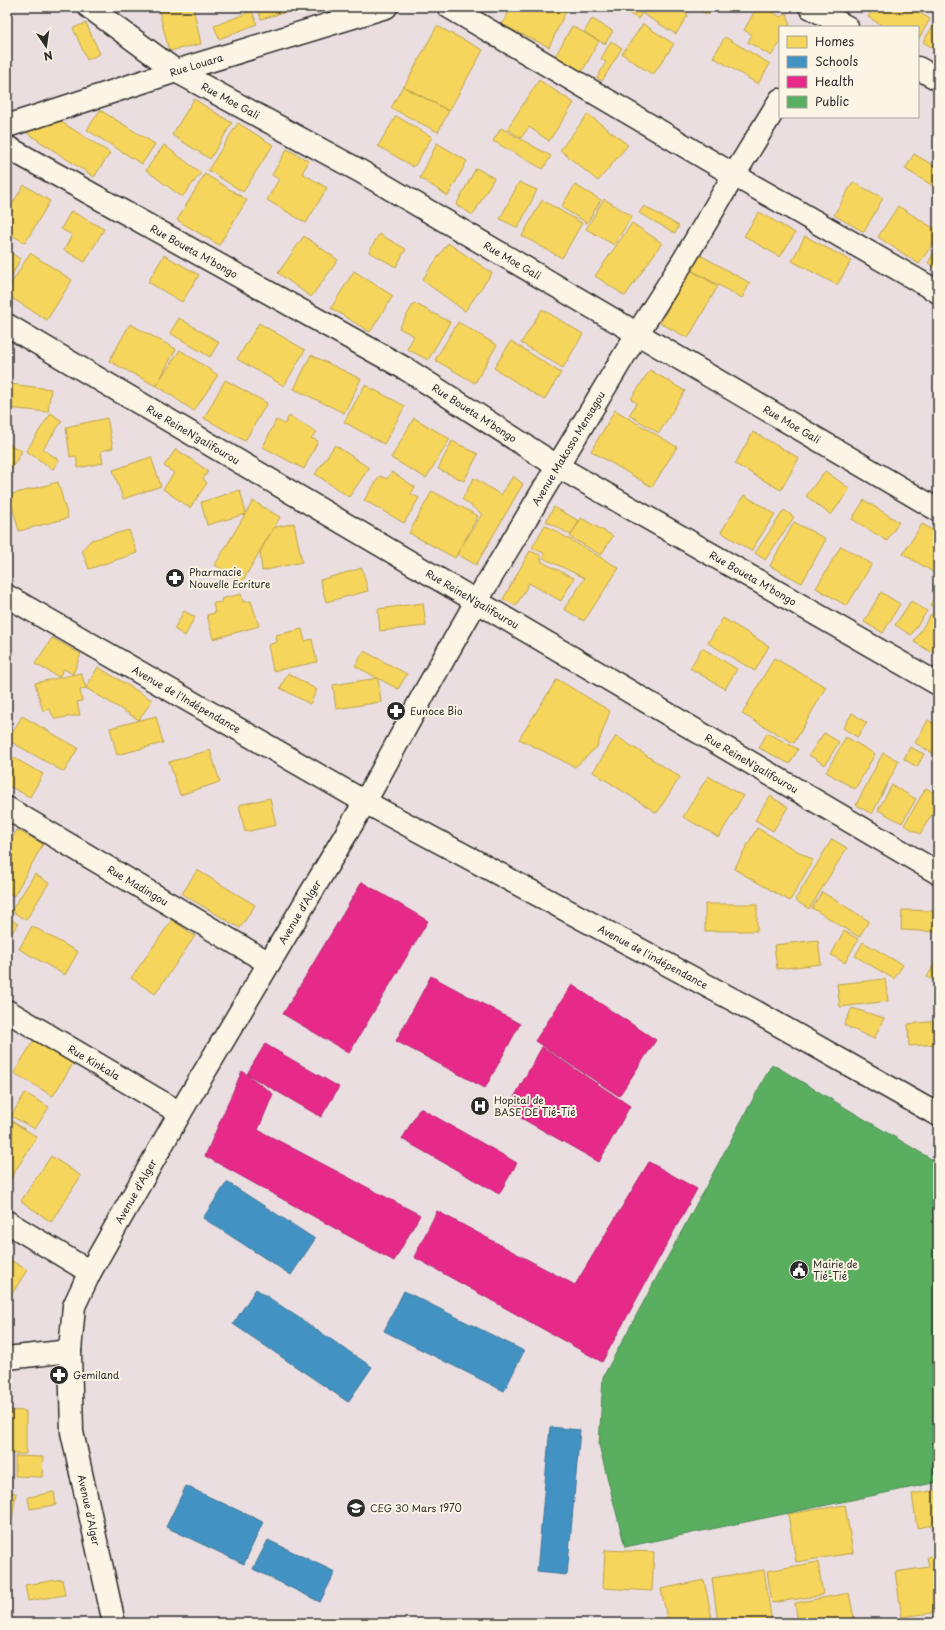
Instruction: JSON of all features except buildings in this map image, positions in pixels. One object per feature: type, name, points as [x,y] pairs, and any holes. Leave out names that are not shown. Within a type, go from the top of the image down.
[{"type":"street","name":"Rue Moe Gali","points":[[89,7],[176,71],[360,171],[938,510]]},
{"type":"street","name":"Rue Louara","points":[[7,126],[176,71],[386,7]]},
{"type":"street","points":[[449,7],[938,292]]},
{"type":"street","points":[[821,14],[845,26]]},
{"type":"street","points":[[919,69],[938,79]]},
{"type":"street","name":"Avenue Makosso Mensagou","points":[[365,802],[476,602],[779,102]]},
{"type":"street","name":"Rue Boueta M'bongo","points":[[7,147],[406,369],[557,466],[938,684]]},
{"type":"street","name":"Rue ReineN'galifourou","points":[[7,325],[938,873]]},
{"type":"street","name":"Avenue de l'Indépendance","points":[[7,596],[365,802]]},
{"type":"street","name":"Avenue d'Alger","points":[[114,1623],[72,1432],[70,1351],[74,1306],[90,1272],[180,1113],[365,802]]},
{"type":"street","name":"Avenue de l'indépendance","points":[[365,802],[749,1009],[938,1115]]},
{"type":"street","name":"Rue Madingou","points":[[7,808],[269,963]]},
{"type":"street","name":"Rue Kinkala","points":[[7,1011],[180,1113]]},
{"type":"street","points":[[7,1222],[90,1272]]},
{"type":"street","points":[[7,1358],[70,1351]]},
{"type":"place","name":"Pharmacie Nouvelle Ecriture","points":[[175,578]]},
{"type":"place","name":"Eunoce Bio","points":[[396,711]]},
{"type":"place","name":"Hopital de BASE DE Tié-Tié","points":[[480,1106]]},
{"type":"place","name":"Mairie de Tié-Tié","points":[[799,1270]]},
{"type":"place","name":"Gemiland","points":[[59,1375]]},
{"type":"place","name":"CEG 30 Mars 1970","points":[[356,1508]]}]
